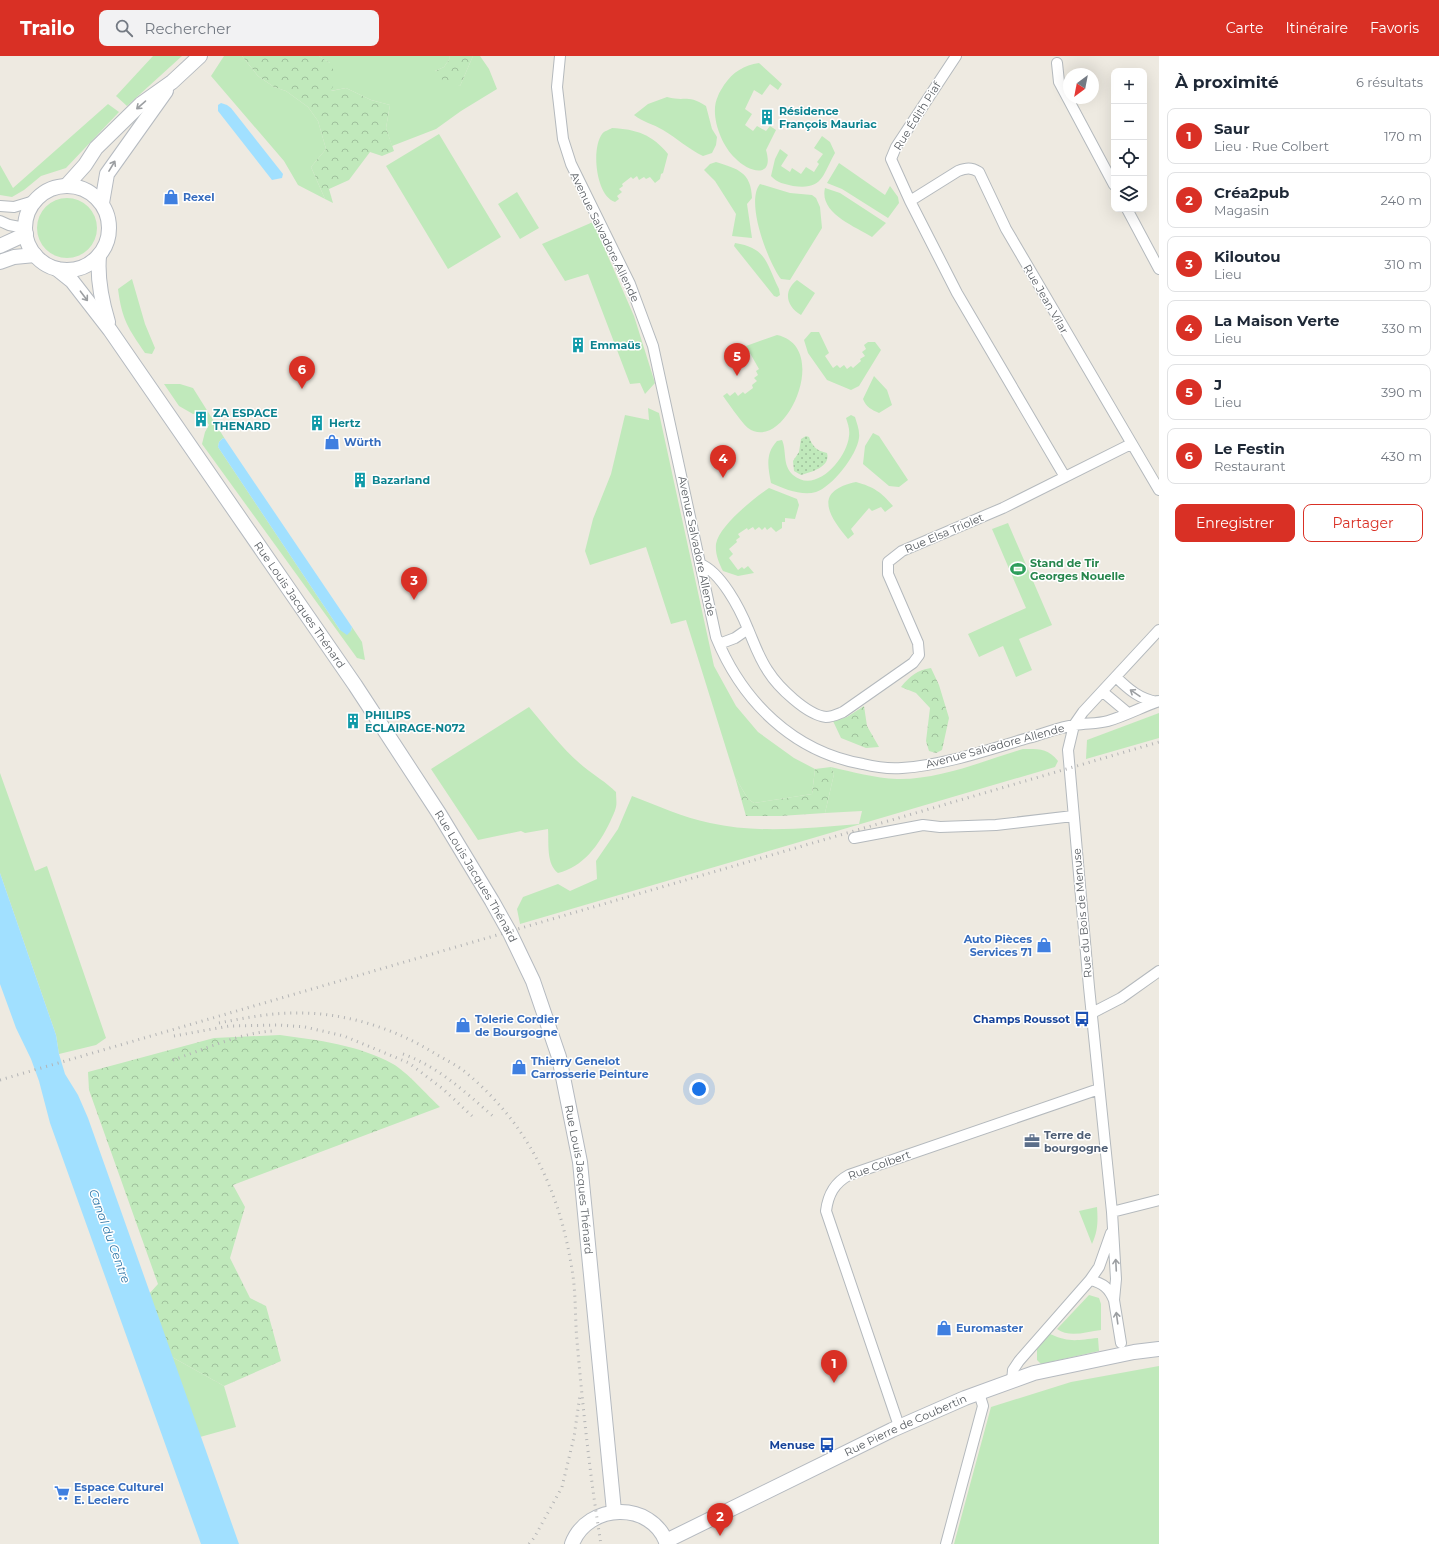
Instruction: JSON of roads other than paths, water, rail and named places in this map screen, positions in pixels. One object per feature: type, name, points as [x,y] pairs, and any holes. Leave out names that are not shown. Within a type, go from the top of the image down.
[{"type":"main road","points":[[67,185],[102,143],[141,104],[172,82],[200,56]]},
{"type":"main road","points":[[102,203],[107,174],[172,82]]},
{"type":"main road","points":[[67,185],[87,190],[102,203],[106,211],[110,228],[109,238],[99,256],[94,261],[80,268],[57,269],[49,266],[35,256],[25,231],[26,218],[34,201],[49,190],[67,185]]},
{"type":"main road","points":[[0,246],[25,231]]},
{"type":"main road","points":[[0,262],[14,257],[35,256]]},
{"type":"main road","name":"Rue Louis Jacques Thénard","points":[[99,256],[98,271],[100,296],[110,330]]},
{"type":"main road","name":"Rue Louis Jacques Thénard","points":[[57,269],[72,281],[110,330],[350,679],[435,808],[492,901],[510,933],[533,981],[559,1057],[580,1162],[614,1511]]},
{"type":"main road","name":"Rue Pierre de Coubertin","points":[[667,1542],[900,1426],[1012,1380],[1034,1373],[1103,1358],[1159,1349]]},
{"type":"main road","points":[[572,1544],[574,1537],[584,1525],[596,1516],[614,1511],[639,1515],[650,1521],[659,1530],[667,1542]]},
{"type":"street","name":"Avenue Salvadore Allende","points":[[560,56],[557,87],[558,110],[563,139],[571,164],[630,284],[653,346],[666,398],[709,609],[719,644],[737,679],[759,708],[772,720],[799,740],[835,757],[854,763],[879,767],[901,768],[927,765],[1074,725],[1109,720],[1158,701]]},
{"type":"street","name":"Rue Édith Piaf","points":[[956,56],[892,155],[893,166],[957,293],[1012,384],[1065,477]]},
{"type":"street","points":[[1056,63],[1059,82],[1111,179]]},
{"type":"street","name":"Rue Jean Vilar","points":[[910,201],[958,171],[966,168],[979,172],[1006,229],[1159,490]]},
{"type":"street","points":[[0,206],[14,207],[34,201]]},
{"type":"street","points":[[1129,212],[1159,269]]},
{"type":"street","points":[[0,221],[25,231]]},
{"type":"street","name":"Rue Elsa Triolet","points":[[700,564],[707,566],[718,578],[735,603],[760,658],[779,686],[806,708],[827,717],[835,716],[913,663],[918,655],[918,643],[888,574],[888,562],[893,557],[902,551],[1003,508],[1131,444]]},
{"type":"street","points":[[719,644],[735,638],[748,629]]},
{"type":"street","name":"Rue du Bois de Menuse","points":[[1121,1343],[1114,1300],[1116,1279],[1112,1212],[1073,816],[1068,750],[1074,725],[1083,712],[1159,630]]},
{"type":"street","points":[[1116,677],[1138,696],[1146,700],[1158,701]]},
{"type":"street","points":[[1103,692],[1128,713]]},
{"type":"street","points":[[854,838],[923,825],[940,827],[996,825],[1073,816]]},
{"type":"street","points":[[1092,1013],[1116,1001],[1159,970]]},
{"type":"street","name":"Rue Colbert","points":[[900,1426],[826,1211],[828,1199],[834,1187],[849,1175],[1099,1089]]},
{"type":"street","points":[[1112,1212],[1159,1200]]},
{"type":"street","name":"Rue du Bois de Menuse","points":[[1012,1380],[1013,1370],[1019,1361],[1090,1280],[1099,1267],[1113,1230]]},
{"type":"street","name":"Rue du Bois de Menuse","points":[[1090,1280],[1101,1282],[1107,1286],[1114,1300]]},
{"type":"street","points":[[1103,1358],[1121,1343],[1134,1352]]},
{"type":"street","points":[[946,1544],[984,1406],[979,1393]]},
{"type":"water","points":[[221,103],[231,108],[283,174],[282,178],[272,180],[218,111],[218,105]]},
{"type":"water","points":[[223,438],[352,627],[351,631],[347,635],[340,630],[218,447],[219,442]]},
{"type":"water","name":"Canal du Centre","points":[[0,873],[56,1035],[59,1054],[65,1074],[78,1095],[88,1118],[239,1544],[201,1544],[50,1123],[39,1081],[31,1059],[16,1028],[0,984]]},
{"type":"railway","points":[[0,1080],[1159,742]]},
{"type":"railway","points":[[219,1023],[286,1013],[331,1015],[368,1023],[419,1044],[457,1066],[487,1092],[507,1114],[539,1163],[551,1189],[568,1246],[574,1284],[577,1341],[587,1443],[601,1544]]},
{"type":"railway","points":[[174,1036],[229,1026],[279,1025],[305,1027],[344,1036],[409,1063],[443,1089],[472,1116]]},
{"type":"railway","points":[[173,1060],[236,1038],[274,1031]]},
{"type":"railway","points":[[403,1054],[416,1059],[440,1073],[494,1117]]},
{"type":"railway","points":[[529,1544],[534,1538],[562,1487],[574,1437],[580,1395]]},
{"type":"place","name":"Résidence François Mauriac","points":[[767,117]]},
{"type":"place","name":"Rexel","points":[[171,197]]},
{"type":"place","name":"Emmaüs","points":[[578,345]]},
{"type":"place","name":"J","points":[[737,376]]},
{"type":"place","name":"Le Festin","points":[[302,389]]},
{"type":"place","name":"ZA ESPACE THENARD","points":[[201,419]]},
{"type":"place","name":"Hertz","points":[[317,423]]},
{"type":"place","name":"Würth","points":[[332,442]]},
{"type":"place","name":"La Maison Verte","points":[[723,478]]},
{"type":"place","name":"Bazarland","points":[[360,480]]},
{"type":"place","name":"Stand de Tir Georges Nouelle","points":[[1018,569]]},
{"type":"place","name":"Kiloutou","points":[[414,600]]},
{"type":"place","name":"PHILIPS ECLAIRAGE-N072","points":[[353,721]]},
{"type":"place","name":"Auto Pièces Services 71","points":[[1044,945]]},
{"type":"place","name":"Champs Roussot","points":[[1082,1019]]},
{"type":"place","name":"Tolerie Cordier de Bourgogne","points":[[463,1025]]},
{"type":"place","name":"Thierry Genelot Carrosserie Peinture","points":[[519,1067]]},
{"type":"place","name":"Terre de bourgogne","points":[[1032,1141]]},
{"type":"place","name":"Euromaster","points":[[944,1328]]},
{"type":"place","name":"Saur","points":[[834,1383]]},
{"type":"place","name":"Menuse","points":[[827,1445]]},
{"type":"place","name":"Espace Culturel E. Leclerc","points":[[62,1493]]},
{"type":"place","name":"Créa2pub","points":[[720,1536]]}]
